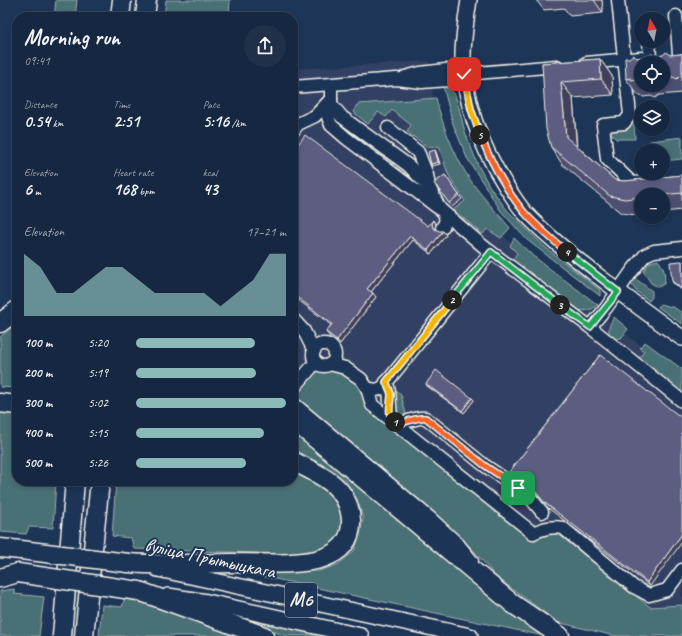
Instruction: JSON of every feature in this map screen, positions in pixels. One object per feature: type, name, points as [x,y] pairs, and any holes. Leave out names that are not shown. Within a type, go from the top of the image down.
[{"type":"highway","points":[[121,12],[122,0]]},
{"type":"highway","points":[[145,12],[146,0]]},
{"type":"highway","points":[[0,323],[12,314]]},
{"type":"highway","points":[[0,403],[12,404]]},
{"type":"highway","points":[[298,424],[513,604],[560,636]]},
{"type":"highway","points":[[130,563],[283,563],[322,559],[333,554],[345,545],[350,533],[351,513],[348,503],[342,493],[329,480],[298,464]]},
{"type":"highway","points":[[62,636],[73,486]]},
{"type":"highway","points":[[84,636],[101,486]]},
{"type":"highway","name":"М6","points":[[0,548],[130,563]]},
{"type":"highway","name":"М6","points":[[0,572],[18,573],[132,590]]},
{"type":"highway","points":[[0,578],[18,573]]},
{"type":"highway","points":[[132,590],[264,636]]},
{"type":"main road","points":[[469,0],[464,38],[464,74],[471,109],[488,155],[515,199],[545,233],[577,260],[618,292],[682,338]]},
{"type":"main road","name":"вуліца Прытыцкага","points":[[130,563],[470,636]]},
{"type":"main road","name":"М6","points":[[132,590],[207,602],[361,636]]},
{"type":"lane","points":[[618,0],[630,115],[624,122],[603,126],[607,159],[632,183],[656,181]]},
{"type":"lane","points":[[654,48],[659,56],[681,54],[676,16]]},
{"type":"lane","points":[[298,87],[396,79],[422,82],[448,80],[464,74],[634,59]]},
{"type":"lane","points":[[331,85],[331,102],[328,117],[331,125],[442,211],[491,252],[590,327],[682,401]]},
{"type":"lane","points":[[298,124],[315,116],[331,102]]},
{"type":"lane","points":[[331,102],[342,117],[408,166],[429,187],[446,221],[442,228]]},
{"type":"lane","points":[[388,128],[418,152],[427,175],[429,187]]},
{"type":"lane","points":[[408,166],[415,167],[419,165],[421,158]]},
{"type":"lane","points":[[590,327],[645,255],[654,251],[682,248]]},
{"type":"lane","points":[[367,388],[376,390],[382,388],[491,252]]},
{"type":"lane","points":[[298,324],[304,331],[320,365],[330,364],[345,368],[361,379],[367,388],[372,405],[533,532],[555,526],[563,528],[634,587],[649,595],[668,590],[682,570]]},
{"type":"lane","points":[[298,382],[315,356],[319,346],[325,344],[330,346],[334,351],[335,357],[330,364]]},
{"type":"lane","points":[[386,382],[391,394],[389,410],[394,422]]},
{"type":"lane","points":[[298,407],[458,544],[494,588]]},
{"type":"lane","points":[[394,422],[405,423],[422,417],[426,418],[484,465],[528,495],[542,512]]},
{"type":"shaded area","points":[[429,61],[434,106],[443,138],[486,217],[519,252],[682,377],[682,636],[516,547],[298,376],[298,69]]},
{"type":"green space","points":[[56,0],[77,0],[76,12],[55,12]]},
{"type":"green space","points":[[166,0],[230,0],[229,12],[165,12]]},
{"type":"green space","points":[[443,86],[454,93],[465,132],[478,165],[490,187],[507,210],[546,248],[600,290],[600,296],[527,240],[501,211],[467,158],[453,124]]},
{"type":"green space","points":[[436,98],[448,138],[467,175],[510,228],[501,238],[487,229],[483,234],[453,210],[465,201],[448,174],[439,146],[428,147],[407,132],[411,125],[392,110],[386,117],[378,112],[368,124],[354,112],[356,106],[359,104]]},
{"type":"green space","points":[[634,123],[635,139],[616,139],[605,126]]},
{"type":"green space","points":[[682,137],[682,159],[670,160],[670,144],[650,144],[650,141]]},
{"type":"green space","points":[[514,238],[533,256],[598,305],[587,310],[574,309],[512,261],[517,253],[510,246]]},
{"type":"green space","points":[[658,260],[662,265],[665,277],[664,284],[658,287],[651,283],[643,271],[650,262]]},
{"type":"green space","points":[[633,277],[652,291],[652,297],[649,301],[636,291],[631,284]]},
{"type":"green space","points":[[660,304],[675,308],[682,313],[682,324],[658,307]]},
{"type":"green space","points":[[614,317],[628,329],[621,338],[613,340],[609,328]]},
{"type":"green space","points":[[12,327],[12,388],[0,387],[0,337]]},
{"type":"green space","points":[[645,342],[682,369],[682,395],[637,361],[644,351],[639,348]]},
{"type":"green space","points":[[334,369],[359,381],[369,407],[535,541],[540,533],[553,530],[650,607],[682,605],[682,636],[615,636],[557,622],[495,576],[476,553],[459,536],[298,402],[298,389],[316,372]]},
{"type":"green space","points":[[392,388],[401,395],[406,414],[404,417],[395,416]]},
{"type":"green space","points":[[0,410],[12,411],[12,486],[56,486],[53,528],[29,527],[26,534],[0,532]]},
{"type":"green space","points":[[298,432],[544,636],[233,570],[319,571],[339,564],[354,551],[360,536],[363,518],[357,499],[346,481],[327,467],[298,452]]},
{"type":"green space","points":[[298,473],[316,482],[333,493],[337,498],[343,512],[344,521],[342,531],[338,539],[332,544],[315,551],[287,554],[134,549],[131,538],[112,536],[116,486],[298,486]]},
{"type":"green space","points":[[14,589],[15,594],[44,597],[39,636],[0,636],[0,591]]},
{"type":"green space","points":[[125,598],[172,610],[241,636],[99,636],[102,605],[122,607]]},
{"type":"green space","points":[[221,613],[322,636],[286,636]]},
{"type":"building","points":[[666,52],[670,55],[682,53],[682,76],[677,79],[670,77],[670,56],[655,56],[663,55]]},
{"type":"building","points":[[633,55],[634,56],[634,80],[631,80],[631,78],[626,79],[625,58],[629,58]]},
{"type":"building","points":[[600,59],[601,79],[561,82],[566,137],[615,180],[670,180],[670,176],[682,175],[682,193],[670,194],[670,188],[634,188],[634,198],[625,199],[610,196],[551,147],[546,129],[542,63]]},
{"type":"building","points":[[305,135],[428,226],[433,220],[433,228],[443,231],[428,250],[410,236],[367,289],[373,293],[337,340],[326,332],[332,324],[298,298],[298,144]]},
{"type":"building","points":[[435,150],[438,162],[431,164],[428,152]]},
{"type":"building","points":[[445,175],[459,195],[449,203],[434,183]]},
{"type":"building","points":[[682,261],[682,289],[672,281],[670,262]]},
{"type":"building","points":[[600,355],[682,418],[682,534],[647,582],[545,503],[530,485],[510,471]]},
{"type":"building","points":[[436,370],[472,398],[462,411],[426,384]]},
{"type":"route","points":[[464,74],[471,109],[479,134],[499,175],[515,199],[536,224],[577,260],[618,292],[590,327],[491,252],[386,382],[391,394],[389,410],[392,421],[396,424],[405,423],[422,417],[426,418],[484,465],[518,488]]}]
